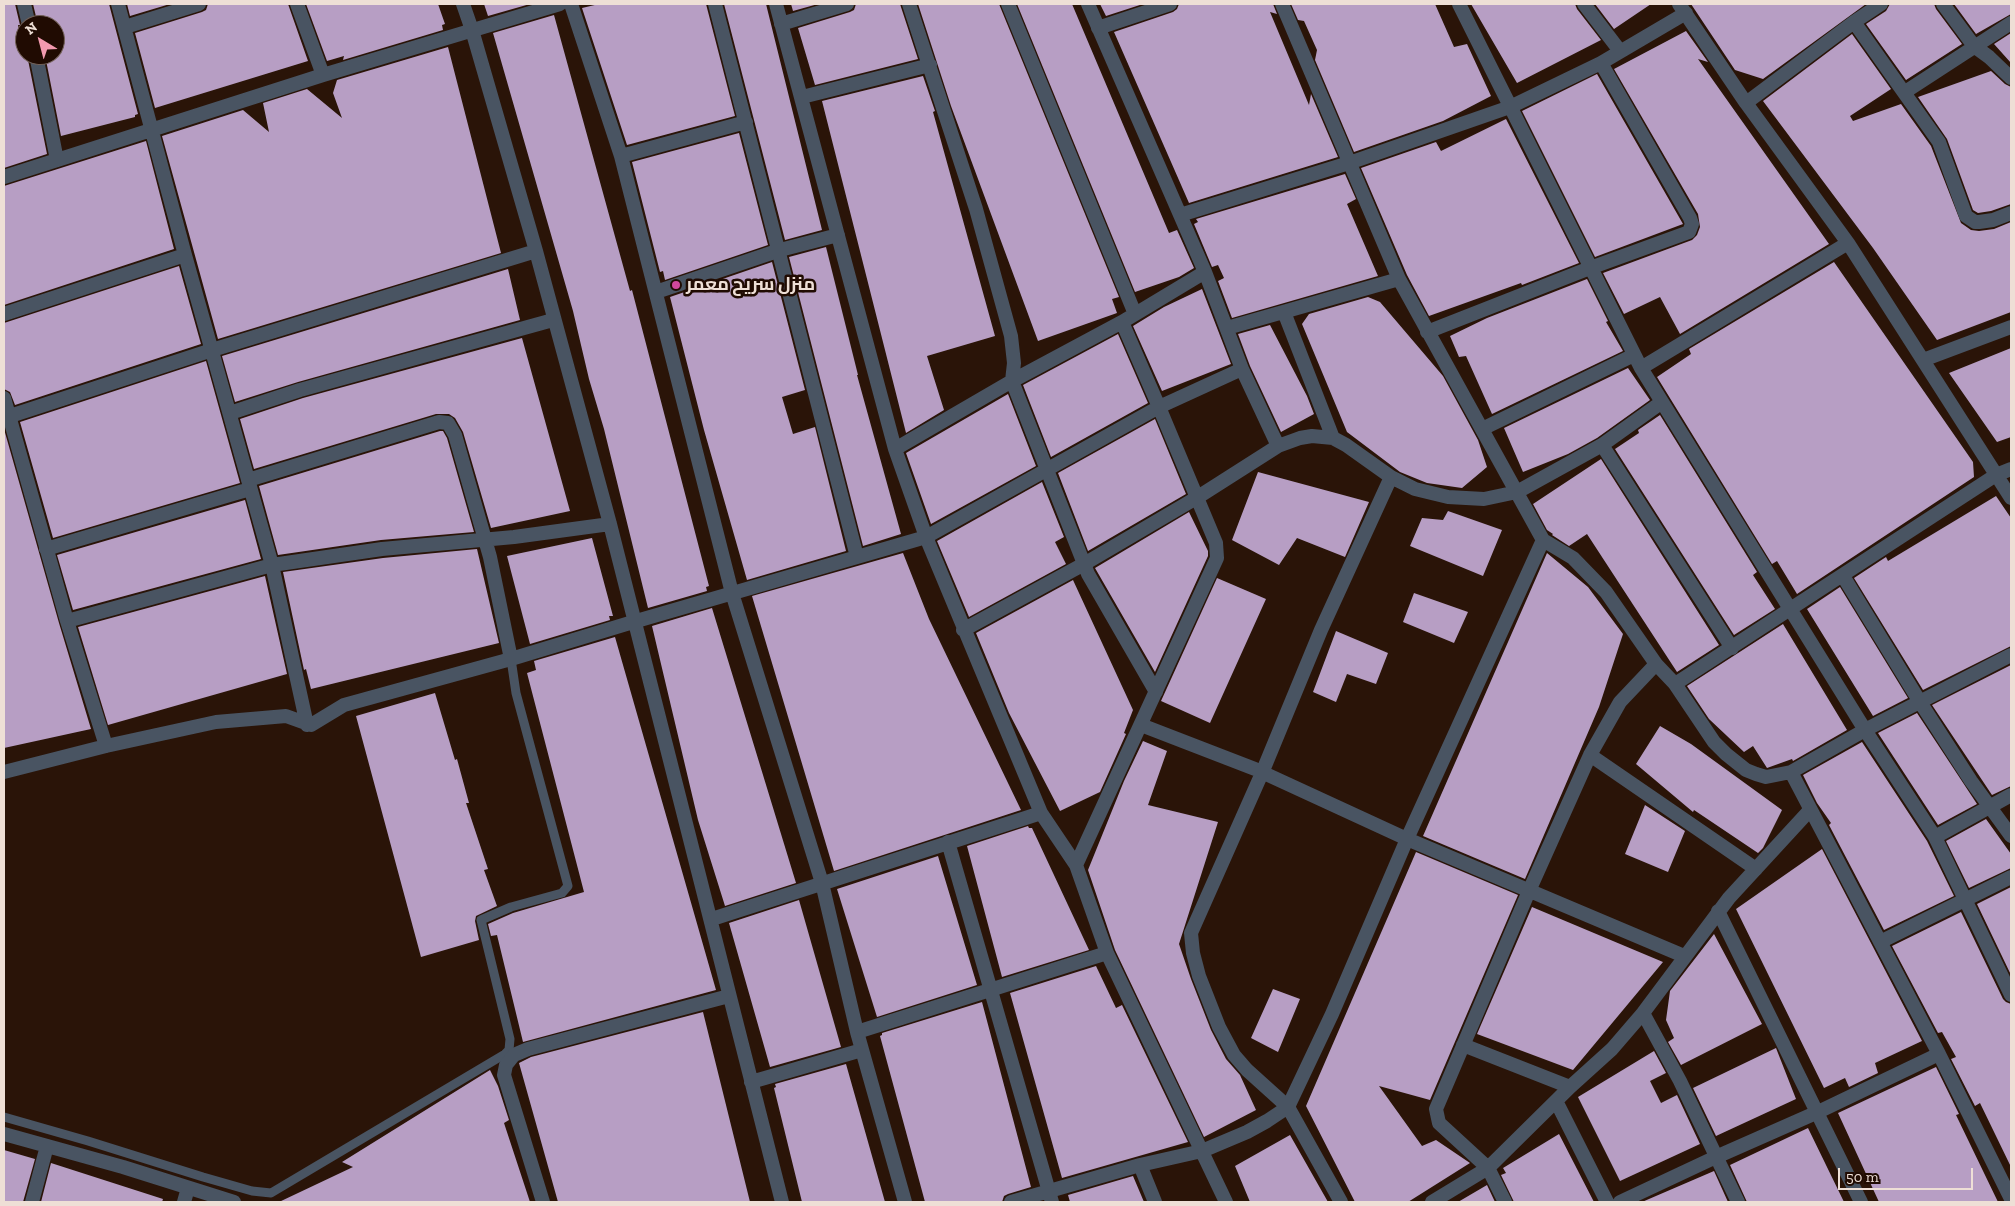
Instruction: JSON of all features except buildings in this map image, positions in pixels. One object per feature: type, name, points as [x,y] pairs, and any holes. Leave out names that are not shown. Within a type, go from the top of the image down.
[{"type":"street","points":[[118,4],[185,255],[272,565],[307,725]]},
{"type":"street","points":[[125,27],[198,4]]},
{"type":"street","points":[[297,4],[323,75]]},
{"type":"street","points":[[463,4],[536,251],[610,524],[712,918],[729,996],[782,1202]]},
{"type":"street","points":[[4,177],[323,75],[560,4]]},
{"type":"street","points":[[570,4],[621,156],[732,593],[822,883],[857,1032],[905,1202]]},
{"type":"street","points":[[715,4],[780,250],[857,557]]},
{"type":"street","points":[[776,4],[895,449],[926,537],[963,630],[1041,813],[1076,865],[1107,953],[1226,1202]]},
{"type":"street","points":[[781,24],[847,4]]},
{"type":"street","points":[[909,4],[976,209],[1011,336],[1014,363],[1012,381],[1084,564],[1156,692]]},
{"type":"street","points":[[1008,4],[1135,314]]},
{"type":"street","points":[[1088,4],[1205,272],[1242,368],[1278,446]]},
{"type":"street","points":[[1098,28],[1170,4]]},
{"type":"street","points":[[1282,4],[1399,279],[1543,540],[1573,558],[1606,592],[1656,664],[1675,684],[1714,742],[1746,770],[1766,777],[1791,772],[1865,730],[2011,655]]},
{"type":"street","points":[[1459,4],[1641,368],[1865,730],[1935,837],[2011,995]]},
{"type":"street","points":[[1584,4],[1620,52]]},
{"type":"street","points":[[1746,103],[1881,4]]},
{"type":"street","points":[[1943,4],[1974,46],[1989,56],[2011,78]]},
{"type":"street","points":[[1180,215],[1349,163],[1510,108],[1601,63],[1682,9],[1746,103],[1848,243],[2011,498]]},
{"type":"street","points":[[1854,22],[1939,142],[1966,216],[1975,222],[1979,222],[1993,220],[2011,213]]},
{"type":"street","points":[[1905,92],[2011,24]]},
{"type":"street","points":[[1427,332],[1590,268],[1689,232],[1692,224],[1690,218],[1601,63]]},
{"type":"street","points":[[38,65],[57,160]]},
{"type":"street","points":[[802,97],[930,65]]},
{"type":"street","points":[[621,156],[746,122]]},
{"type":"street","points":[[656,292],[780,250],[838,235]]},
{"type":"street","points":[[1641,368],[1848,243]]},
{"type":"street","points":[[6,417],[212,350],[536,251]]},
{"type":"street","points":[[4,314],[185,255]]},
{"type":"street","points":[[895,449],[1012,381],[1122,322],[1205,272]]},
{"type":"street","points":[[1227,328],[1399,279]]},
{"type":"street","points":[[1284,312],[1333,438]]},
{"type":"street","points":[[230,413],[300,390],[554,320]]},
{"type":"street","points":[[1076,865],[1217,558],[1216,543],[1198,497],[1122,322]]},
{"type":"street","points":[[1923,360],[2011,327]]},
{"type":"street","points":[[1482,429],[1634,355]]},
{"type":"street","points":[[4,772],[106,746],[216,722],[286,716],[307,725],[321,720],[329,713],[344,706],[926,537],[1159,407],[1242,368]]},
{"type":"street","points":[[4,398],[6,417],[106,746]]},
{"type":"street","points":[[963,630],[1084,564],[1198,497],[1278,446],[1300,438],[1312,436],[1333,438],[1391,477],[1415,489],[1448,497],[1484,500],[1517,492],[1602,446],[1662,402]]},
{"type":"street","points":[[46,548],[439,422],[446,422],[455,434],[486,540],[511,659]]},
{"type":"street","points":[[1602,446],[1732,648]]},
{"type":"street","points":[[1675,684],[1792,610],[1996,475],[2011,469]]},
{"type":"street","points":[[1341,1202],[1288,1107],[1247,1070],[1234,1055],[1219,1027],[1199,976],[1192,947],[1191,933],[1262,773],[1321,630],[1391,477]]},
{"type":"street","points":[[67,621],[272,565],[382,549],[486,540],[610,524]]},
{"type":"street","points":[[1011,1202],[1050,1197],[1140,1165],[1202,1151],[1247,1132],[1288,1107],[1332,1014],[1407,839],[1543,540]]},
{"type":"street","points":[[1843,576],[1971,781],[2011,836]]},
{"type":"street","points":[[1505,1202],[1488,1168],[1445,1130],[1437,1118],[1436,1109],[1529,891],[1590,755],[1620,702],[1656,664]]},
{"type":"street","points":[[1141,725],[1262,773],[1407,839],[1684,956]]},
{"type":"street","points":[[1590,755],[1756,868]]},
{"type":"street","points":[[1791,772],[1939,1054],[2011,1200]]},
{"type":"street","points":[[1935,837],[2011,795]]},
{"type":"street","points":[[1432,1202],[1488,1168],[1570,1087],[1612,1049],[1643,1013],[1718,911],[1810,810]]},
{"type":"street","points":[[712,918],[1041,813]]},
{"type":"street","points":[[948,842],[1050,1197]]},
{"type":"street","points":[[1880,942],[2011,878]]},
{"type":"street","points":[[1718,911],[1818,1112],[1860,1202]]},
{"type":"street","points":[[857,1032],[1107,953]]},
{"type":"street","points":[[543,1202],[504,1075],[506,1065],[514,1055],[528,1049],[729,996]]},
{"type":"street","points":[[1643,1013],[1680,1081],[1738,1202]]},
{"type":"street","points":[[1463,1045],[1570,1087]]},
{"type":"street","points":[[751,1082],[862,1050]]},
{"type":"street","points":[[1620,1202],[1818,1112],[1939,1054]]},
{"type":"street","points":[[1556,1101],[1607,1202]]},
{"type":"street","points":[[4,1134],[234,1202]]},
{"type":"street","points":[[32,1202],[47,1146]]},
{"type":"street","points":[[1140,1165],[1155,1202]]},
{"type":"street","points":[[184,1202],[188,1188]]},
{"type":"lane","points":[[4,1117],[252,1191],[271,1193],[505,1054],[509,1050],[510,1039],[482,920],[511,907],[562,893],[568,886],[516,693],[511,659]]},
{"type":"place","name":"منزل سريح معمر","points":[[676,285]]}]
